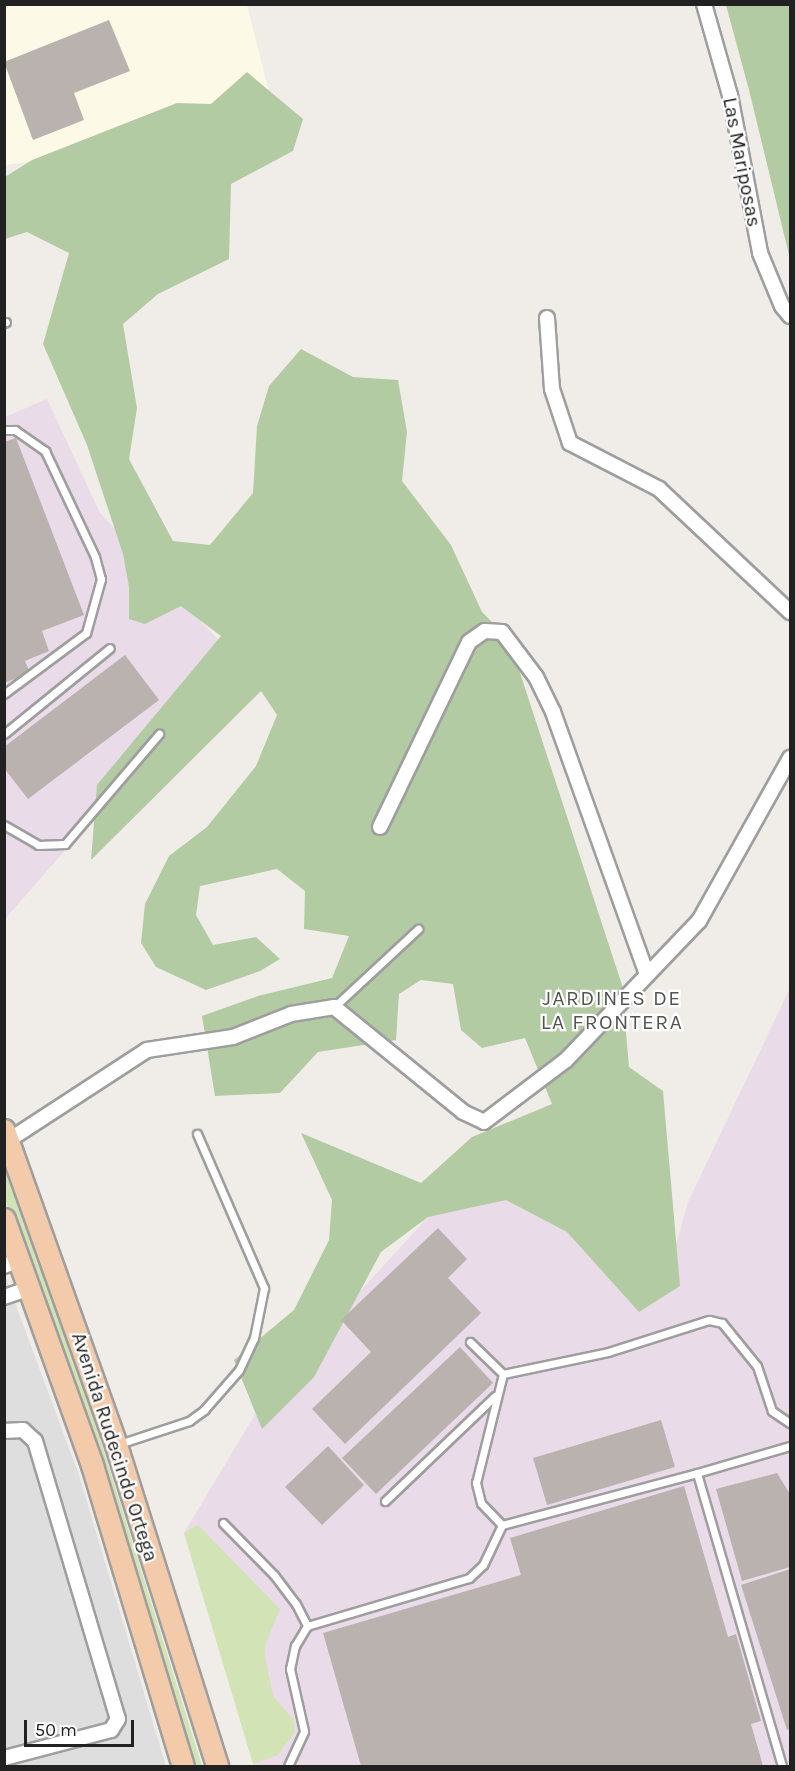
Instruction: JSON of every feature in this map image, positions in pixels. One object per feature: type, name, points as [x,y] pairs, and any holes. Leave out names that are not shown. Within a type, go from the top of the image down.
[{"type":"main road","name":"Avenida Rudecindo Ortega","points":[[7,1135],[116,1445],[217,1767]]},
{"type":"main road","name":"Avenida Rudecindo Ortega","points":[[4,1219],[12,1263],[30,1288],[92,1465],[183,1767]]},
{"type":"street","name":"Las Mariposas","points":[[704,4],[730,95],[760,253],[782,306],[790,316]]},
{"type":"street","points":[[547,318],[552,389],[570,443],[659,489],[790,612]]},
{"type":"street","points":[[380,828],[469,642],[485,631],[502,632],[526,661],[553,712],[647,975]]},
{"type":"street","points":[[7,1135],[147,1050],[233,1037],[291,1014],[333,1007],[463,1112],[484,1122],[566,1060],[699,921],[790,758]]},
{"type":"street","points":[[4,1297],[30,1288]]},
{"type":"street","points":[[4,1431],[24,1430],[35,1441],[118,1719],[111,1730],[4,1758]]},
{"type":"lane","points":[[4,429],[23,434],[45,451],[95,557],[100,579],[86,633],[4,694]]},
{"type":"lane","points":[[4,734],[110,648]]},
{"type":"lane","points":[[4,825],[38,845],[65,844],[159,734]]},
{"type":"lane","points":[[333,1007],[418,929]]},
{"type":"lane","points":[[116,1445],[189,1421],[204,1410],[239,1370],[254,1338],[264,1288],[197,1134]]},
{"type":"lane","points":[[503,1374],[608,1352],[709,1320],[723,1323],[737,1338],[763,1378],[768,1405],[790,1423]]},
{"type":"lane","points":[[470,1342],[503,1374]]},
{"type":"lane","points":[[502,1526],[480,1503],[476,1483],[503,1374]]},
{"type":"lane","points":[[385,1501],[497,1395]]},
{"type":"lane","points":[[288,1767],[304,1731],[290,1669],[295,1646],[307,1626],[469,1578],[483,1565],[502,1526],[790,1446]]},
{"type":"lane","points":[[697,1473],[782,1767]]},
{"type":"lane","points":[[223,1523],[274,1575],[296,1604],[307,1626]]},
{"type":"shaded area","points":[[5,5],[247,5],[278,128],[5,165]]},
{"type":"shaded area","points":[[47,399],[100,513],[234,657],[5,919],[5,417]]},
{"type":"shaded area","points":[[790,988],[790,1766],[254,1766],[184,1533],[269,1391],[449,1194],[484,1150],[674,1251],[688,1202]]},
{"type":"shaded area","points":[[4,1273],[79,1475],[166,1766],[5,1766]]},
{"type":"green space","points":[[726,5],[790,5],[790,259],[749,90]]},
{"type":"green space","points":[[247,72],[303,119],[293,151],[231,184],[229,259],[158,294],[123,324],[137,408],[129,459],[173,541],[210,545],[253,493],[257,426],[269,386],[301,349],[353,377],[398,380],[407,432],[402,481],[451,545],[482,612],[509,639],[622,985],[629,1067],[663,1091],[680,1286],[639,1312],[567,1232],[506,1200],[428,1217],[381,1252],[314,1377],[262,1429],[234,1360],[294,1310],[329,1240],[332,1200],[301,1133],[421,1183],[472,1137],[552,1104],[525,1038],[482,1048],[461,1030],[453,984],[421,980],[399,994],[396,1040],[318,1052],[280,1093],[215,1096],[202,1016],[258,996],[332,978],[349,936],[304,929],[305,891],[277,869],[200,886],[196,915],[213,945],[256,937],[280,959],[260,971],[206,990],[156,967],[141,943],[145,904],[169,856],[207,827],[256,766],[277,715],[261,691],[91,860],[97,785],[221,636],[181,606],[145,624],[129,619],[129,587],[123,554],[87,445],[43,344],[69,253],[27,232],[5,239],[5,177],[32,160],[177,103],[211,104]]},
{"type":"green space","points":[[5,1169],[87,1396],[202,1766],[189,1766],[76,1399],[5,1200]]},
{"type":"green space","points":[[198,1525],[280,1609],[266,1643],[265,1656],[273,1696],[293,1719],[295,1732],[278,1755],[253,1764],[184,1533]]},
{"type":"building","points":[[109,20],[130,71],[74,93],[84,120],[33,140],[4,62]]},
{"type":"building","points":[[16,438],[84,615],[42,631],[49,651],[25,661],[30,673],[4,683],[4,442]]},
{"type":"building","points":[[125,655],[159,700],[28,799],[4,768],[4,747]]},
{"type":"building","points":[[438,1228],[467,1259],[448,1278],[481,1313],[345,1444],[312,1409],[371,1352],[341,1320]]},
{"type":"building","points":[[460,1347],[493,1383],[376,1494],[342,1458]]},
{"type":"building","points":[[661,1420],[675,1467],[547,1505],[533,1458]]},
{"type":"building","points":[[328,1446],[364,1485],[322,1525],[285,1487]]},
{"type":"building","points":[[777,1473],[790,1494],[790,1567],[742,1581],[716,1489]]},
{"type":"building","points":[[684,1486],[728,1637],[736,1634],[761,1721],[751,1724],[763,1766],[361,1766],[323,1633],[521,1575],[510,1538]]},
{"type":"building","points":[[790,1569],[790,1729],[787,1730],[741,1585]]},
{"type":"district","name":"JARDINES DE LA FRONTERA","points":[[612,1010]]}]
